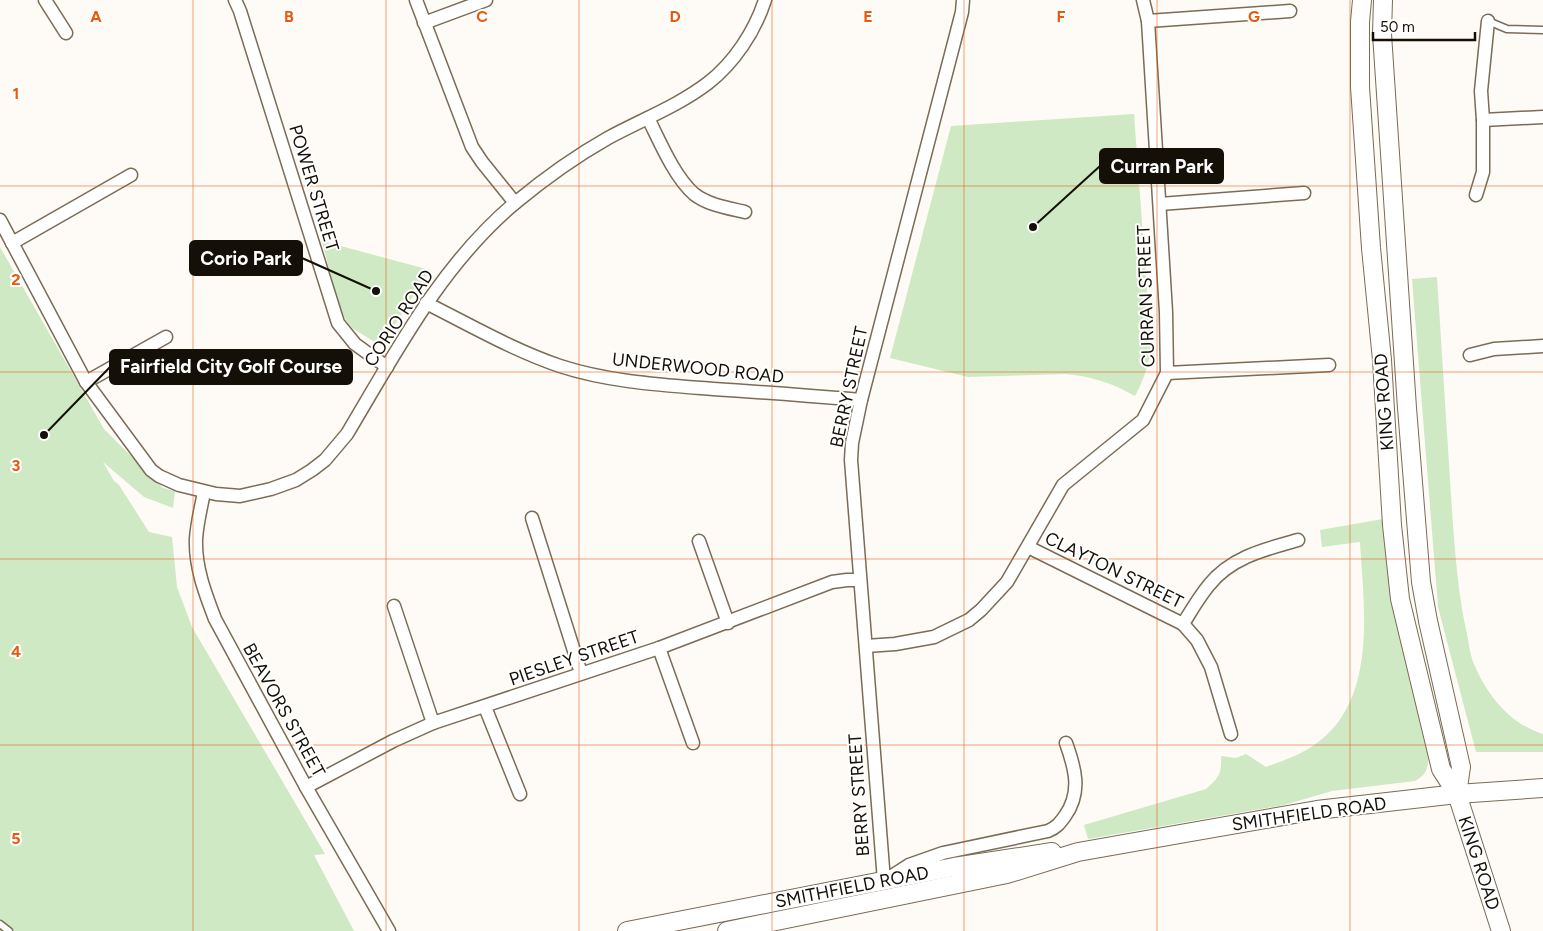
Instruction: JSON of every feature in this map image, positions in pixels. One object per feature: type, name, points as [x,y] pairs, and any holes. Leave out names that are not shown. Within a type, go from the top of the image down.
[{"type":"main road","name":"KING ROAD","points":[[1362,0],[1360,88],[1371,248],[1382,360],[1392,525],[1400,599],[1442,769],[1457,794],[1502,931]]},
{"type":"main road","name":"KING ROAD","points":[[1383,0],[1382,34],[1407,408],[1421,582],[1461,767],[1457,794]]},
{"type":"main road","name":"SMITHFIELD ROAD","points":[[727,931],[1018,871],[1078,852],[1317,810],[1457,794],[1543,788]]},
{"type":"main road","name":"SMITHFIELD ROAD","points":[[627,931],[954,867],[1054,852],[1078,852]]},
{"type":"main road","points":[[763,924],[794,911],[872,892],[884,881],[898,887],[979,872],[1018,871]]},
{"type":"street","points":[[45,0],[66,32]]},
{"type":"street","name":"POWER STREET","points":[[235,0],[338,323],[355,344],[388,367]]},
{"type":"street","points":[[416,0],[472,147],[515,203]]},
{"type":"street","points":[[424,23],[486,0]]},
{"type":"street","name":"CORIO ROAD","points":[[0,220],[86,382],[151,470],[179,486],[204,492],[240,496],[270,489],[296,480],[325,460],[347,434],[426,303],[466,252],[515,203],[570,162],[608,138],[648,118],[708,83],[721,71],[749,36],[765,0]]},
{"type":"street","name":"BERRY STREET","points":[[884,881],[860,580],[852,460],[854,434],[861,400],[960,21],[963,0]]},
{"type":"street","name":"CURRAN STREET","points":[[866,646],[896,644],[934,637],[969,620],[994,598],[1007,582],[1063,484],[1143,420],[1167,373],[1166,312],[1148,21],[1142,0]]},
{"type":"street","points":[[1148,21],[1290,11]]},
{"type":"street","points":[[1476,195],[1483,172],[1483,120],[1480,91],[1488,21]]},
{"type":"street","points":[[1483,120],[1543,117]]},
{"type":"street","points":[[648,118],[677,173],[694,194],[711,203],[745,212]]},
{"type":"street","points":[[12,243],[131,175]]},
{"type":"street","points":[[1160,204],[1304,193]]},
{"type":"street","name":"UNDERWOOD ROAD","points":[[426,303],[524,353],[599,376],[664,385],[861,400]]},
{"type":"street","points":[[86,382],[166,337]]},
{"type":"street","points":[[1470,355],[1494,349],[1543,346]]},
{"type":"street","points":[[1167,373],[1329,365]]},
{"type":"street","name":"BEAVORS STREET","points":[[204,492],[196,539],[198,568],[205,594],[215,619],[306,788],[389,931]]},
{"type":"street","points":[[532,518],[581,674]]},
{"type":"street","points":[[1183,624],[1209,585],[1226,569],[1257,551],[1298,540]]},
{"type":"street","points":[[699,541],[728,623]]},
{"type":"street","name":"CLAYTON STREET","points":[[1028,547],[1183,624],[1197,640],[1211,667],[1231,734]]},
{"type":"street","name":"PIESLEY STREET","points":[[306,788],[393,741],[433,723],[659,648],[832,582],[860,580]]},
{"type":"street","points":[[394,606],[433,723]]},
{"type":"street","points":[[659,648],[693,743]]},
{"type":"street","points":[[485,707],[520,794]]},
{"type":"street","points":[[884,881],[909,865],[944,853],[1048,831],[1058,825],[1074,800],[1076,782],[1076,774],[1066,743]]},
{"type":"street","points":[[1048,831],[1054,852]]},
{"type":"lane","points":[[1488,21],[1507,29],[1543,30]]},
{"type":"lane","points":[[0,924],[9,931]]},
{"type":"green space","points":[[1134,114],[1151,344],[1146,371],[1135,396],[1118,387],[1084,376],[1065,374],[968,377],[890,358],[951,126]]},
{"type":"green space","points":[[322,241],[430,270],[381,346],[352,328],[340,312]]},
{"type":"green space","points":[[0,247],[104,429],[163,488],[175,491],[173,508],[144,497],[103,462],[149,532],[172,537],[177,587],[192,627],[325,854],[314,855],[354,931],[0,931]]},
{"type":"green space","points":[[1437,277],[1456,557],[1461,604],[1471,653],[1479,675],[1501,707],[1520,723],[1543,734],[1543,752],[1476,752],[1438,607],[1412,279]]},
{"type":"green space","points":[[1383,519],[1428,745],[1428,766],[1424,774],[1415,781],[1332,791],[1284,805],[1088,839],[1084,825],[1206,789],[1219,775],[1221,756],[1236,758],[1246,754],[1266,767],[1303,752],[1331,731],[1347,709],[1357,683],[1362,656],[1364,598],[1360,542],[1322,547],[1320,530]]},
{"type":"place","name":"Curran Park","points":[[1033,227]]},
{"type":"place","name":"Corio Park","points":[[376,291]]},
{"type":"place","name":"Fairfield City Golf Course","points":[[44,435]]}]
